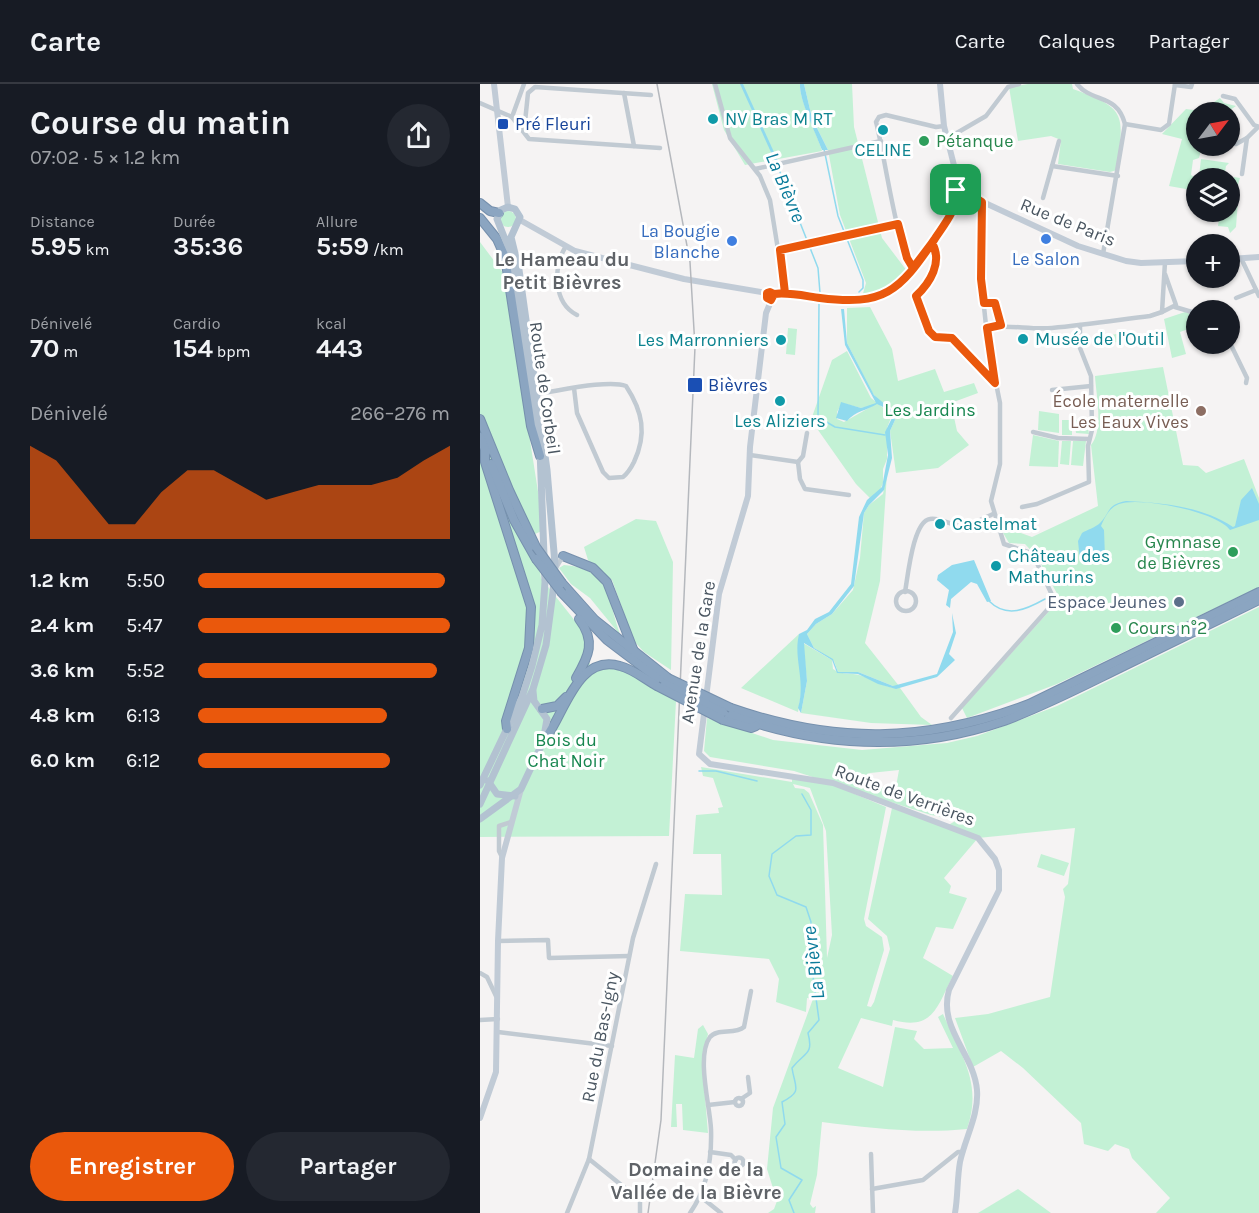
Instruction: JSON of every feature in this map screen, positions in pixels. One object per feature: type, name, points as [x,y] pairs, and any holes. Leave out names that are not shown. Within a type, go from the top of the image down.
[{"type":"highway","points":[[480,203],[490,211],[499,213]]},
{"type":"highway","points":[[480,218],[497,239],[505,257],[531,426],[540,456]]},
{"type":"highway","points":[[480,419],[509,490],[536,547],[562,583],[595,620],[635,654],[663,683]]},
{"type":"highway","points":[[480,437],[514,519],[536,559],[576,609],[607,640],[663,683],[726,713],[785,725],[838,733],[892,735],[943,730],[999,716],[1029,704],[1259,592]]},
{"type":"highway","points":[[485,450],[485,462],[528,590],[532,614],[529,648],[506,721],[507,729]]},
{"type":"highway","points":[[562,556],[593,568],[607,582],[635,654]]},
{"type":"highway","points":[[543,742],[579,680],[593,669],[608,664],[623,666],[663,683],[726,713],[751,728],[759,726],[785,733],[857,741],[910,741],[972,730],[1033,710],[1259,600]]},
{"type":"highway","points":[[542,709],[552,708],[563,702],[589,655],[589,636],[576,616],[576,609]]},
{"type":"main road","points":[[499,213],[508,207],[517,211],[520,220],[513,230],[503,229]]},
{"type":"main road","name":"Route de Corbeil","points":[[499,213],[497,222],[503,229],[512,258],[532,383],[536,394],[553,534]]},
{"type":"main road","name":"Route de Corbeil","points":[[480,785],[527,682],[542,625],[545,582],[540,456],[519,270],[511,239],[513,230]]},
{"type":"main road","points":[[553,534],[562,556]]},
{"type":"main road","points":[[480,804],[533,689],[546,645],[554,571],[553,534]]},
{"type":"main road","points":[[480,819],[521,789],[543,742],[547,724],[542,709],[534,701],[533,689]]},
{"type":"main road","points":[[485,775],[497,794],[514,796]]},
{"type":"street","points":[[494,84],[508,207]]},
{"type":"street","points":[[512,117],[524,84]]},
{"type":"street","points":[[715,84],[730,138],[764,183],[771,200],[785,293]]},
{"type":"street","points":[[520,220],[566,246],[684,279],[770,296],[785,293],[844,301],[870,300],[892,289],[913,268],[932,243],[962,195],[944,126],[940,84]]},
{"type":"street","points":[[955,134],[986,116],[1009,86],[1019,84]]},
{"type":"street","points":[[1077,84],[1085,91],[1111,102],[1122,114],[1125,124],[1103,254]]},
{"type":"street","points":[[1125,124],[1161,130],[1169,124],[1175,85],[1191,87],[1192,84]]},
{"type":"street","points":[[522,127],[525,122],[528,93],[535,87],[651,95]]},
{"type":"street","points":[[624,93],[634,146]]},
{"type":"street","points":[[1223,96],[1235,99],[1258,127],[1240,142]]},
{"type":"street","points":[[480,103],[512,117],[529,139],[660,148]]},
{"type":"street","points":[[913,268],[907,258],[898,224],[876,122],[882,116],[936,127],[944,126]]},
{"type":"street","points":[[1242,174],[1247,138]]},
{"type":"street","points":[[755,170],[881,141]]},
{"type":"street","points":[[1043,198],[1059,141]]},
{"type":"street","points":[[1052,166],[1118,176]]},
{"type":"street","name":"Rue de Paris","points":[[959,185],[967,186],[962,195],[1078,246],[1134,262],[1186,261]]},
{"type":"street","points":[[951,718],[1052,603],[1053,591],[1036,561],[1028,552],[1004,544],[993,514],[991,501],[1001,453],[1000,403],[995,383],[981,279],[982,202]]},
{"type":"street","points":[[780,250],[898,224]]},
{"type":"street","points":[[932,243],[936,253],[932,278],[916,296],[924,321],[932,335],[952,338],[995,383]]},
{"type":"street","points":[[566,246],[559,261],[558,285],[565,307],[577,315]]},
{"type":"street","points":[[1259,257],[1241,258],[1259,297]]},
{"type":"street","points":[[1160,313],[1165,262]]},
{"type":"street","points":[[1165,274],[1176,302],[1175,307]]},
{"type":"street","points":[[1236,298],[1256,291]]},
{"type":"street","name":"Avenue de la Gare","points":[[702,760],[699,745],[716,611],[723,579],[747,505],[750,455],[770,296]]},
{"type":"street","points":[[984,303],[995,303],[1001,325]]},
{"type":"street","points":[[987,328],[1001,325],[1025,329],[1080,325],[1160,313],[1175,307],[1186,310]]},
{"type":"street","points":[[1022,507],[1037,504],[1088,484],[1089,439],[1092,430],[1091,386],[1090,367],[1080,348],[1080,325]]},
{"type":"street","points":[[1235,354],[1247,378],[1246,382]]},
{"type":"street","points":[[532,383],[548,390]]},
{"type":"street","points":[[536,394],[548,390],[574,388],[622,385],[628,389],[641,420],[642,439],[638,452],[623,477],[609,478],[603,472],[577,413],[574,388]]},
{"type":"street","points":[[1052,390],[1091,386]]},
{"type":"street","points":[[1034,432],[1058,438],[1089,439]]},
{"type":"street","points":[[798,462],[804,456],[807,434]]},
{"type":"street","points":[[750,455],[798,462]]},
{"type":"street","points":[[798,462],[801,483],[805,489],[849,495]]},
{"type":"street","points":[[905,592],[919,526],[923,521],[931,518],[960,526],[993,514]]},
{"type":"street","points":[[554,571],[562,556]]},
{"type":"street","points":[[905,592],[911,594],[915,602],[907,611],[901,610],[896,602],[898,595],[905,592]]},
{"type":"street","name":"Route de Verrières","points":[[702,760],[710,764],[833,783],[978,838],[987,848],[999,870],[999,890],[949,990],[945,1005],[949,1022],[976,1084],[976,1110],[963,1152]]},
{"type":"street","points":[[480,1118],[496,1072],[502,858],[521,789]]},
{"type":"street","points":[[502,858],[499,851],[499,826],[511,822]]},
{"type":"street","name":"Rue du Bas-Igny","points":[[567,1213],[590,1159],[630,956],[644,898],[656,864]]},
{"type":"street","points":[[498,941],[548,940],[549,958],[630,956]]},
{"type":"street","points":[[480,973],[487,977],[499,999]]},
{"type":"street","points":[[690,1213],[701,1197],[707,1179],[710,1152],[704,1062],[707,1045],[710,1036],[716,1033],[740,1031],[744,1027],[751,991]]},
{"type":"street","points":[[480,1020],[498,1019]]},
{"type":"street","points":[[498,1032],[612,1046]]},
{"type":"street","points":[[708,1105],[735,1102],[738,1098],[741,1099],[750,1093],[748,1077]]},
{"type":"street","points":[[710,1152],[731,1155],[736,1160]]},
{"type":"street","points":[[872,1189],[923,1180],[958,1152],[963,1152],[955,1213]]},
{"type":"street","points":[[871,1154],[873,1213]]},
{"type":"street","points":[[590,1159],[640,1200],[640,1213]]},
{"type":"street","points":[[701,1197],[721,1213]]},
{"type":"green space","points":[[712,84],[800,84],[802,99],[822,151],[745,165],[724,130]]},
{"type":"green space","points":[[804,84],[852,84],[854,127],[882,238],[907,271],[890,287],[862,297],[866,283],[840,215],[828,150],[812,118]]},
{"type":"green space","points":[[1028,84],[1072,84],[1073,89],[1104,102],[1113,109],[1118,116],[1121,137],[1117,170],[1110,172],[1058,164],[1061,140],[1051,136],[1018,141],[1009,87]]},
{"type":"green space","points":[[1186,109],[1186,156],[1200,156],[1193,160],[1192,168],[1186,168],[1186,189],[1169,186],[1182,139],[1162,134]]},
{"type":"green space","points":[[1201,159],[1229,163],[1226,168],[1200,168]]},
{"type":"green space","points":[[508,211],[516,219],[508,227],[500,219]]},
{"type":"green space","points":[[1219,222],[1236,222],[1236,227],[1230,233],[1228,227],[1218,226]]},
{"type":"green space","name":"Bois du Chat Noir","points":[[480,242],[504,274],[544,530],[535,534],[541,578],[587,636],[586,658],[594,670],[605,668],[627,672],[676,701],[669,836],[480,837]]},
{"type":"green space","name":"Les Jardins","points":[[870,307],[892,349],[898,381],[935,369],[944,392],[974,383],[978,393],[951,403],[957,431],[969,445],[938,468],[896,473],[890,431],[895,420],[892,408],[879,401],[872,392],[847,343],[847,308]]},
{"type":"green space","points":[[1186,312],[1186,330],[1180,332],[1186,354],[1172,358],[1164,319]]},
{"type":"green space","points":[[788,328],[797,329],[795,355],[786,354]]},
{"type":"green space","points":[[1123,333],[1124,341],[1105,344],[1104,336]]},
{"type":"green space","points":[[847,351],[871,398],[892,415],[887,428],[887,459],[883,469],[883,483],[880,490],[870,498],[856,484],[811,420],[832,360]],"holes":[[[842,403],[861,408],[874,405],[844,422],[837,419],[837,412]]]},
{"type":"green space","points":[[1163,367],[1183,465],[1198,466],[1206,473],[1244,459],[1259,498],[1259,587],[1057,684],[967,718],[962,708],[1060,599],[1037,557],[1025,544],[1009,543],[1002,531],[1007,528],[1032,537],[1098,506],[1091,445],[1095,438],[1098,421],[1095,376]]},
{"type":"green space","points":[[1039,411],[1059,414],[1059,433],[1038,430]]},
{"type":"green space","points":[[1062,420],[1072,420],[1072,435],[1062,435]]},
{"type":"green space","points":[[1074,420],[1087,420],[1089,434],[1076,433]]},
{"type":"green space","points":[[1033,435],[1059,441],[1058,467],[1029,466]]},
{"type":"green space","points":[[1062,441],[1071,441],[1069,465],[1060,464]]},
{"type":"green space","points":[[1073,441],[1086,441],[1083,466],[1071,465]]},
{"type":"green space","points":[[887,473],[880,581],[865,643],[899,686],[893,686],[858,672],[838,672],[834,661],[814,648],[807,634],[816,624],[832,614],[853,590],[860,558],[864,513],[869,505],[883,494]]},
{"type":"green space","points":[[636,519],[656,521],[673,562],[671,670],[644,652],[634,641],[612,580],[588,560],[584,547]]},
{"type":"green space","points":[[564,565],[580,568],[599,580],[609,599],[621,636],[590,598],[571,584],[559,568]]},
{"type":"green space","points":[[1259,607],[1259,1213],[1156,1213],[1170,1198],[1132,1158],[1129,1149],[1115,1144],[1108,1151],[1084,1144],[1081,1123],[1023,1068],[1001,1051],[973,1067],[955,1018],[988,1014],[1050,997],[1065,897],[1063,889],[1068,884],[1075,828],[978,838],[944,878],[951,886],[949,893],[967,898],[953,929],[936,927],[923,958],[953,976],[938,1006],[926,1019],[917,1022],[893,1020],[892,1026],[861,1018],[838,1068],[883,1087],[895,1027],[917,1031],[914,1039],[924,1049],[953,1048],[938,1017],[943,1014],[963,1056],[971,1083],[973,1097],[967,1129],[913,1131],[822,1122],[817,1175],[810,1204],[813,1208],[816,1206],[815,1213],[768,1213],[774,1209],[777,1201],[767,1169],[773,1108],[813,999],[807,998],[806,1012],[776,1002],[779,979],[769,959],[680,951],[685,894],[722,895],[721,854],[693,854],[696,815],[719,813],[718,808],[723,807],[713,778],[703,776],[701,767],[792,782],[792,778],[833,785],[886,807],[864,919],[866,926],[882,937],[884,950],[867,1006],[871,1007],[890,949],[887,936],[868,919],[892,808],[945,827],[957,820],[931,815],[794,771],[710,757],[704,751],[707,718],[773,740],[862,750],[947,743],[977,736],[1057,706]],"holes":[[[899,770],[895,792],[862,780],[870,773]],[[793,784],[810,788],[826,831],[832,935],[827,958],[823,825],[809,793],[804,789],[795,788]]]},
{"type":"green space","points":[[799,634],[798,650],[802,687],[798,712],[741,688]]},
{"type":"green space","points":[[803,643],[832,660],[833,669],[837,671],[858,675],[885,686],[900,688],[921,717],[932,725],[871,723],[801,713],[807,681]]},
{"type":"green space","points":[[1041,854],[1069,863],[1064,876],[1037,867]]},
{"type":"green space","points":[[703,1025],[708,1034],[702,1061],[708,1133],[683,1130],[682,1104],[676,1104],[677,1127],[671,1127],[675,1055],[694,1058],[698,1029]]},
{"type":"green space","points":[[1018,1189],[1051,1213],[978,1213]]},
{"type":"water","points":[[740,84],[743,84],[778,161],[775,161]]},
{"type":"water","points":[[800,84],[804,84],[812,118],[828,150],[822,150],[805,107]]},
{"type":"water","points":[[841,309],[844,309],[847,343],[874,395],[893,411],[895,420],[890,431],[892,458],[884,490],[864,513],[854,586],[832,614],[816,624],[807,634],[814,648],[833,659],[838,672],[858,672],[893,686],[937,674],[953,632],[952,613],[956,633],[949,654],[955,660],[937,677],[896,689],[878,684],[858,674],[837,673],[832,660],[804,643],[807,681],[801,713],[798,708],[801,688],[797,652],[799,634],[807,630],[815,619],[829,612],[851,584],[859,517],[867,500],[882,487],[888,455],[885,432],[892,418],[889,410],[877,404],[847,421],[836,418],[841,402],[861,408],[876,403],[845,345]]},
{"type":"water","points":[[1252,488],[1259,504],[1259,520],[1230,530],[1223,523],[1210,517],[1162,504],[1182,507],[1208,514],[1233,527],[1241,500]]},
{"type":"water","points":[[1126,501],[1140,502],[1119,504],[1110,510],[1101,526],[1104,530],[1105,557],[1098,563],[1080,561],[1078,541],[1082,533],[1098,524],[1112,507],[1115,505]]},
{"type":"water","points":[[974,560],[991,601],[987,602],[977,584],[971,582],[951,599],[950,608],[946,605],[949,590],[937,580],[938,575],[952,565]]},
{"type":"waterway","points":[[824,149],[838,216],[863,280],[863,288],[859,292]]},
{"type":"waterway","name":"La Bièvre","points":[[778,167],[818,268],[820,293]]},
{"type":"waterway","name":"La Bièvre","points":[[819,303],[818,417],[835,427],[885,435]]},
{"type":"waterway","points":[[989,601],[1003,610],[1017,611],[1045,599]]},
{"type":"waterway","points":[[699,771],[716,771],[757,781]]},
{"type":"waterway","name":"La Bièvre","points":[[794,1213],[789,1200],[802,1180],[781,1168],[776,1137],[785,1124],[782,1102],[793,1095],[796,1088],[792,1068],[809,1050],[808,1033],[819,1020],[809,947],[811,922],[806,907],[777,895],[769,876],[772,854],[796,836],[811,835],[811,810],[802,794]]},
{"type":"railway","points":[[648,1213],[661,1120],[695,347],[690,262],[657,84]]},
{"type":"place","name":"NV Bras M RT","points":[[713,119]]},
{"type":"place","name":"Pré Fleuri","points":[[503,124]]},
{"type":"place","name":"CELINE","points":[[883,130]]},
{"type":"place","name":"Pétanque","points":[[924,141]]},
{"type":"place","name":"Le Salon","points":[[1046,239]]},
{"type":"place","name":"La Bougie Blanche","points":[[732,241]]},
{"type":"place","name":"Musée de l'Outil","points":[[1023,339]]},
{"type":"place","name":"Les Marronniers","points":[[781,340]]},
{"type":"place","name":"Bièvres","points":[[695,385]]},
{"type":"place","name":"Les Aliziers","points":[[780,401]]},
{"type":"place","name":"École maternelle Les Eaux Vives","points":[[1201,411]]},
{"type":"place","name":"Castelmat","points":[[940,524]]},
{"type":"place","name":"Gymnase de Bièvres","points":[[1233,552]]},
{"type":"place","name":"Château des Mathurins","points":[[996,566]]},
{"type":"place","name":"Espace Jeunes","points":[[1179,602]]},
{"type":"place","name":"Cours n°2","points":[[1116,628]]},
{"type":"district","name":"Le Hameau du Petit Bièvres","points":[[562,270]]},
{"type":"district","name":"Domaine de la Vallée de la Bièvre","points":[[696,1180]]},
{"type":"route","points":[[956,190],[955,207],[933,242],[916,264],[913,268],[905,279],[883,295],[870,300],[850,301],[785,293],[774,294],[770,292],[767,293],[767,298],[771,300],[774,294],[779,293],[785,293],[780,250],[898,224],[907,258],[913,268],[932,243],[934,245],[936,260],[932,278],[915,300],[929,331],[935,337],[952,338],[995,383],[987,328],[1001,325],[995,303],[984,303],[981,279],[982,202],[968,193],[968,188],[964,184],[959,185],[956,190]]}]
